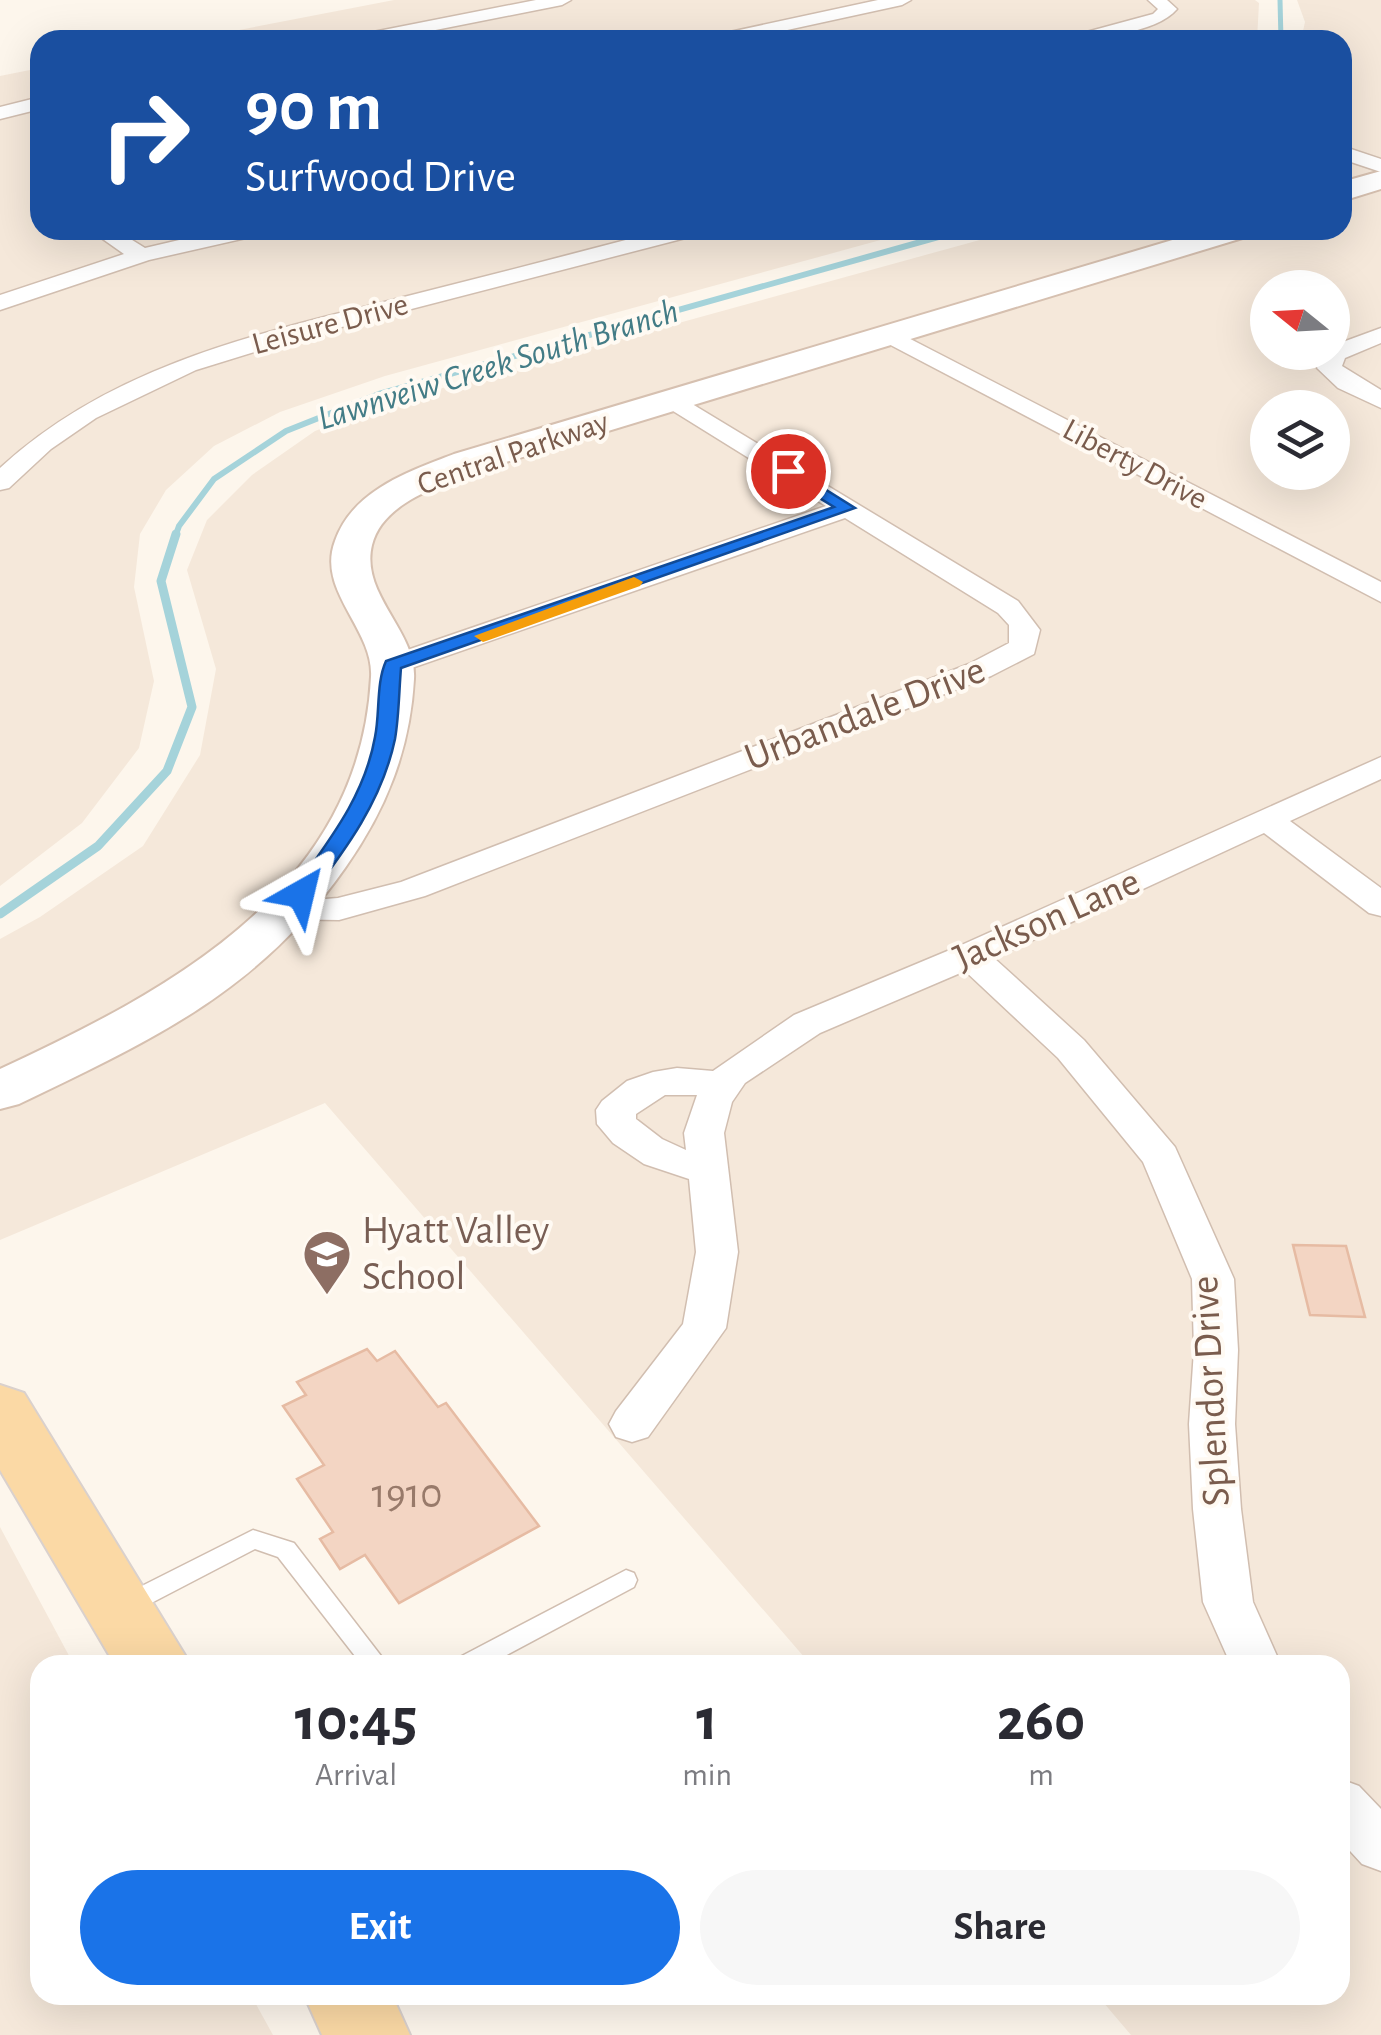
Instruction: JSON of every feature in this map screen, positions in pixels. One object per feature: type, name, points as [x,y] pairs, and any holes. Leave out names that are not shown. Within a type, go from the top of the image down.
[{"type":"main road","points":[[0,1411],[137,1636]]},
{"type":"main road","points":[[352,2005],[368,2035]]},
{"type":"street","points":[[409,30],[562,0]]},
{"type":"street","points":[[762,30],[902,0]]},
{"type":"street","points":[[1108,30],[1159,18],[1162,4]]},
{"type":"street","points":[[0,113],[30,106]]},
{"type":"street","points":[[1352,156],[1381,166]]},
{"type":"street","points":[[1352,189],[1381,180]]},
{"type":"street","points":[[117,240],[142,256]]},
{"type":"street","points":[[0,304],[142,256],[209,240]]},
{"type":"street","name":"Leisure Drive","points":[[0,482],[47,438],[79,417],[114,396],[191,364],[276,337],[650,240]]},
{"type":"street","name":"Central Parkway","points":[[0,1091],[132,1026],[191,991],[247,950],[288,911],[347,834],[385,740],[392,664],[350,565],[353,542],[366,519],[392,495],[467,462],[1205,240]]},
{"type":"street","name":"Liberty Drive","points":[[889,335],[1381,593]]},
{"type":"street","points":[[1381,335],[1334,354],[1329,368],[1347,383],[1381,400]]},
{"type":"street","name":"Urbandale Drive","points":[[288,911],[339,910],[414,888],[980,670],[1023,648],[1027,636],[1024,622],[1008,607],[674,400]]},
{"type":"street","points":[[392,664],[847,508]]},
{"type":"street","name":"Jackson Lane","points":[[722,1085],[730,1074],[807,1024],[1269,821],[1381,766]]},
{"type":"street","points":[[1269,821],[1381,906]]},
{"type":"street","name":"Splendor Drive","points":[[970,955],[1071,1048],[1162,1157],[1213,1278],[1216,1350],[1212,1424],[1217,1509],[1228,1602],[1252,1655]]},
{"type":"street","points":[[632,1424],[704,1328],[717,1252],[704,1133],[712,1101],[722,1085],[672,1078],[635,1092],[616,1110],[617,1124],[644,1149],[666,1161],[708,1170]]},
{"type":"street","points":[[1350,1813],[1381,1846]]},
{"type":"lane","points":[[137,1636],[253,1539],[286,1550],[368,1655]]},
{"type":"lane","points":[[485,1655],[626,1580]]},
{"type":"shaded area","points":[[394,0],[1259,3],[1258,30],[239,30]]},
{"type":"shaded area","points":[[1297,0],[1381,0],[1381,2035],[1131,2035],[1106,2005],[1350,2005],[1350,1655],[802,1655],[325,1103],[0,1240],[0,939],[40,917],[143,846],[200,755],[216,669],[187,570],[207,520],[252,475],[315,431],[399,400],[980,240],[1352,240],[1352,30],[1303,30],[1305,22]]},
{"type":"shaded area","points":[[30,70],[30,240],[881,240],[385,376],[280,412],[214,446],[166,490],[140,534],[134,587],[154,681],[139,748],[82,823],[0,886],[0,76]]},
{"type":"shaded area","points":[[0,1527],[69,1655],[30,1655],[30,2005],[256,2005],[273,2035],[0,2035]]},
{"type":"building","points":[[1293,1245],[1346,1246],[1365,1317],[1310,1315]]},
{"type":"building","points":[[367,1349],[377,1361],[395,1351],[438,1407],[446,1403],[539,1526],[399,1603],[365,1555],[340,1569],[320,1539],[333,1532],[297,1479],[324,1465],[283,1406],[306,1395],[297,1382]]},
{"type":"waterway","name":"Lawnveiw Creek South Branch","points":[[1280,0],[1281,30]]},
{"type":"waterway","name":"Lawnveiw Creek South Branch","points":[[175,536],[214,479],[286,431],[379,394],[928,240]]},
{"type":"waterway","name":"Lawnveiw Creek South Branch","points":[[0,914],[98,846],[167,771],[192,707],[161,581],[175,536]]},
{"type":"slow traffic","points":[[483,636],[634,582]]},
{"type":"place","name":"Hyatt Valley School","points":[[327,1296]]},
{"type":"route","points":[[301,894],[347,834],[367,792],[385,740],[392,664],[476,639],[847,508],[788,471]]}]
